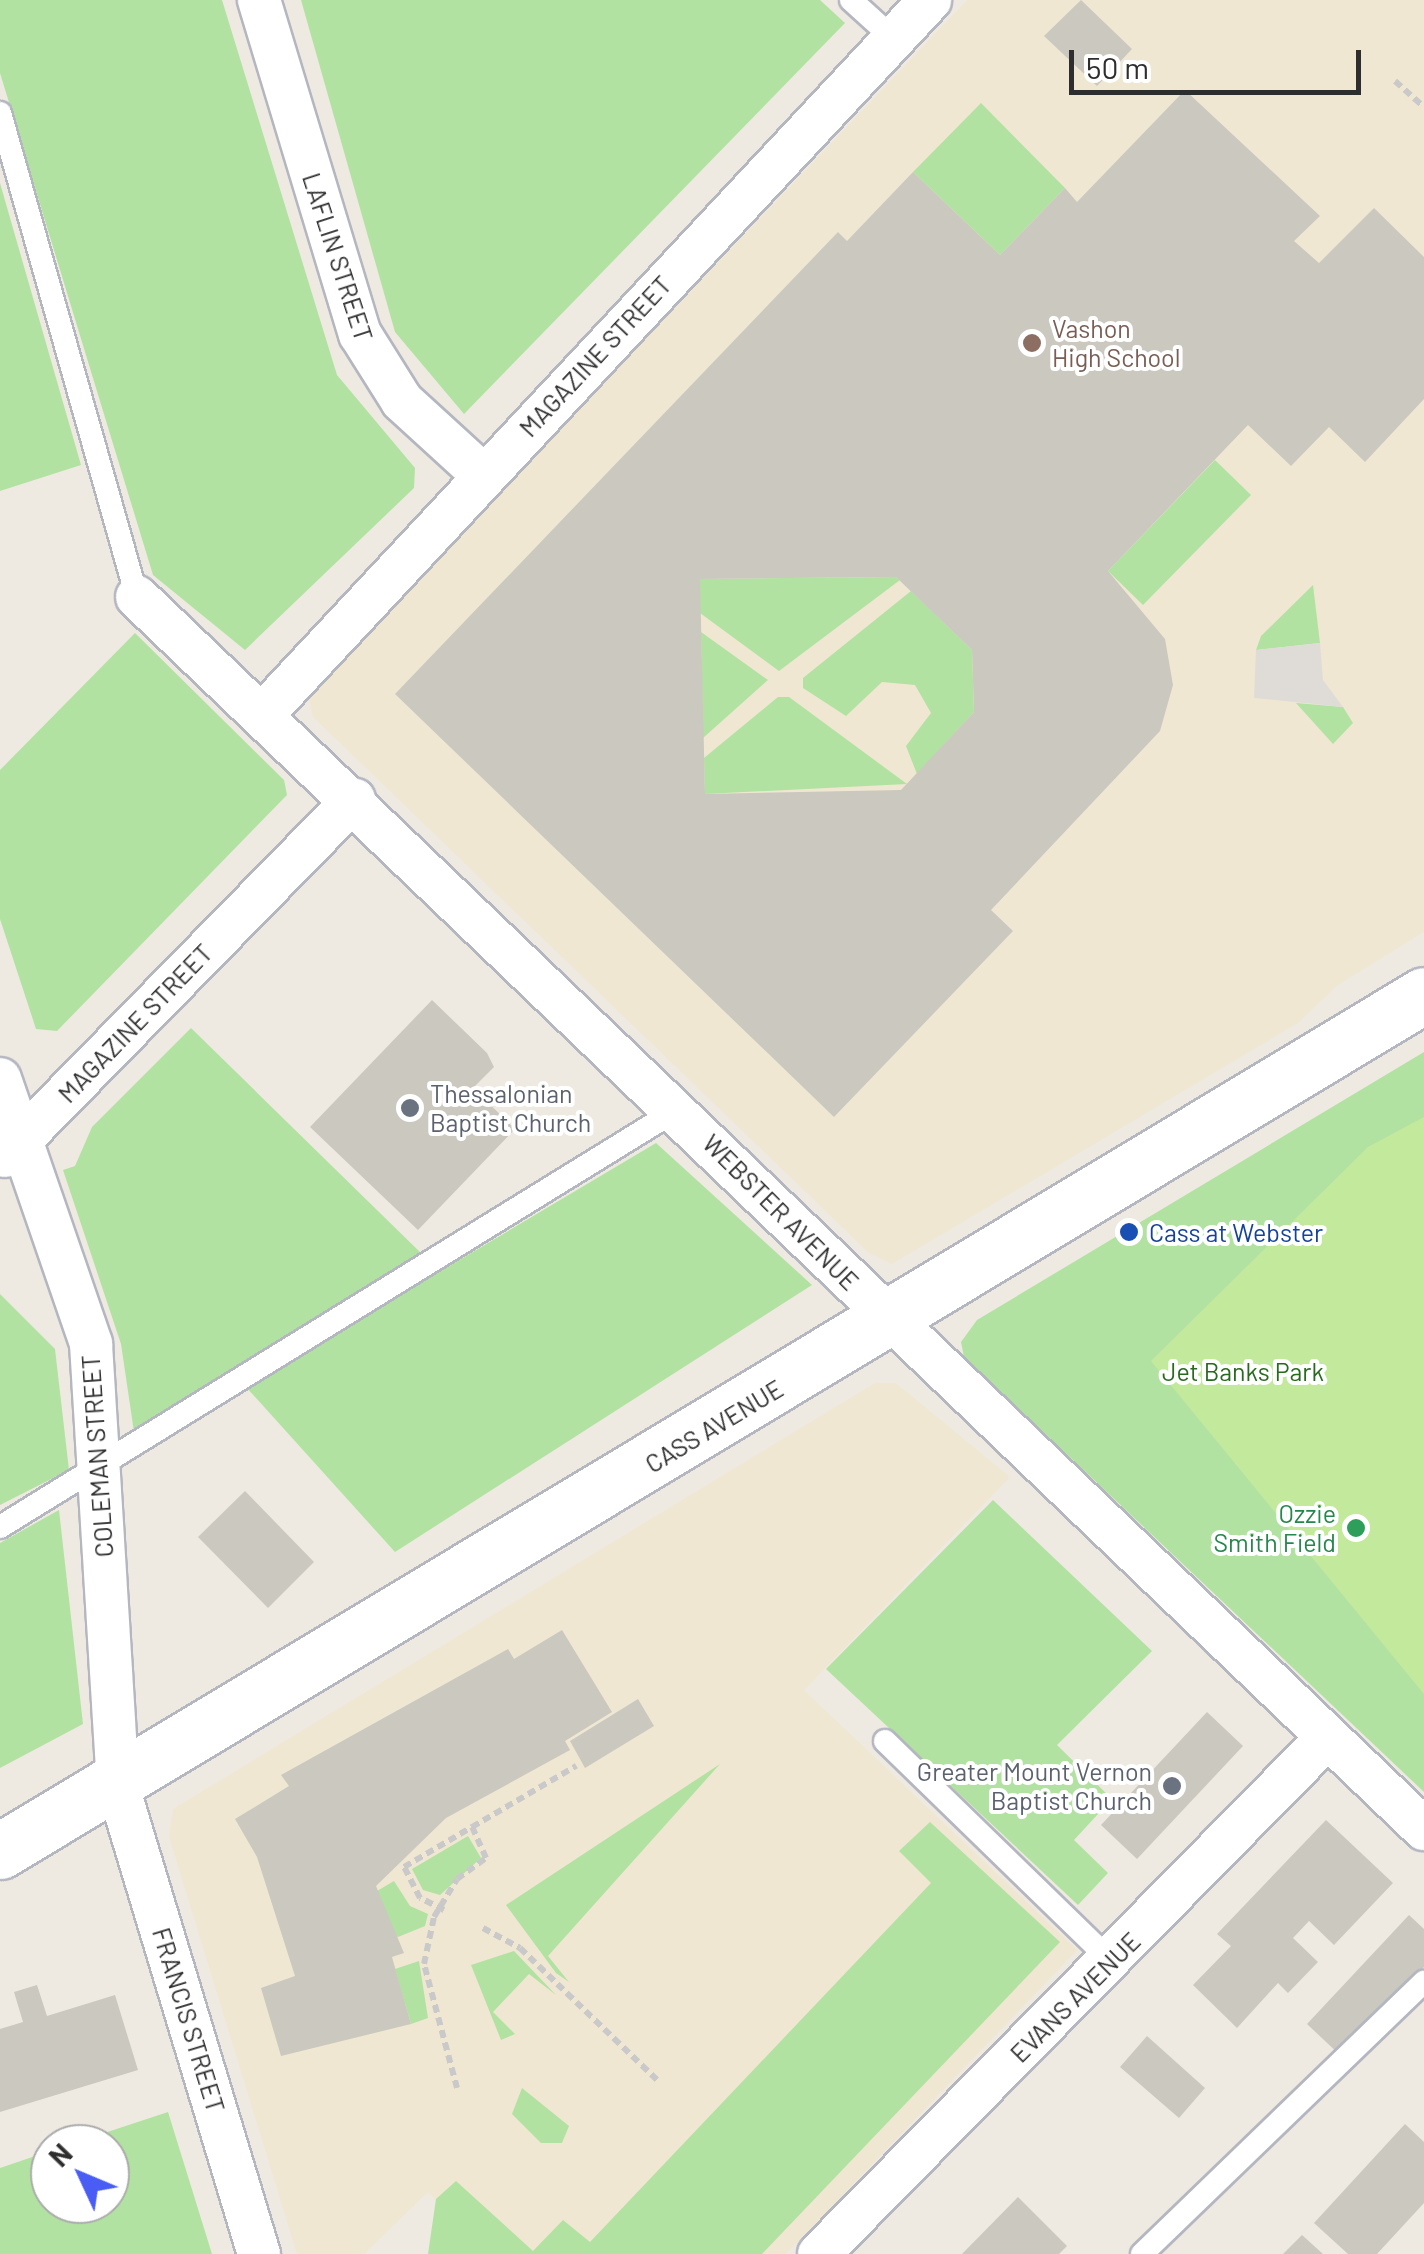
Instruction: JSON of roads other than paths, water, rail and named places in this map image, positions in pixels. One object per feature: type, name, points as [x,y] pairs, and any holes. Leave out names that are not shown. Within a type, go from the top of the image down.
[{"type":"main road","name":"CASS AVENUE","points":[[0,1851],[118,1787],[1424,994]]},
{"type":"street","name":"LAFLIN STREET","points":[[258,0],[360,334],[402,401],[483,475]]},
{"type":"street","name":"MAGAZINE STREET","points":[[264,714],[930,0]]},
{"type":"street","name":"WEBSTER AVENUE","points":[[137,597],[354,799],[678,1109],[888,1319],[1424,1828]]},
{"type":"street","name":"MAGAZINE STREET","points":[[9,1151],[354,799]]},
{"type":"street","name":"COLEMAN STREET","points":[[0,1079],[9,1151],[90,1344],[118,1787]]},
{"type":"street","name":"EVANS AVENUE","points":[[818,2254],[1112,1961],[1327,1738]]},
{"type":"street","name":"FRANCIS STREET","points":[[118,1787],[260,2254]]},
{"type":"lane","points":[[851,0],[894,38]]},
{"type":"lane","points":[[0,113],[137,597]]},
{"type":"lane","points":[[0,1527],[678,1109]]},
{"type":"lane","points":[[886,1741],[1112,1961]]},
{"type":"lane","points":[[1142,2254],[1424,1982]]},
{"type":"place","name":"Vashon High School","points":[[1032,343]]},
{"type":"place","name":"Thessalonian Baptist Church","points":[[410,1108]]},
{"type":"place","name":"Cass at Webster","points":[[1129,1232]]},
{"type":"place","name":"Ozzie Smith Field","points":[[1356,1528]]},
{"type":"place","name":"Greater Mount Vernon Baptist Church","points":[[1172,1786]]},
{"type":"park label","name":"Jet Banks Park","points":[[1243,1371]]}]
